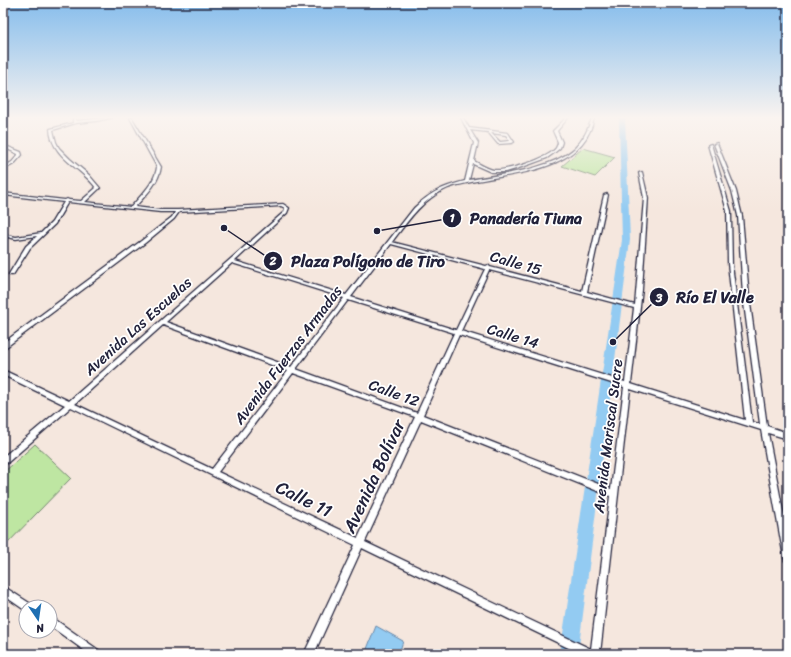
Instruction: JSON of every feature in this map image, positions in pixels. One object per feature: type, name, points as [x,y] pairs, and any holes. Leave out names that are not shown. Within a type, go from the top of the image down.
[{"type":"street","points":[[3,169],[13,163],[20,155],[20,153],[12,149]]},
{"type":"street","points":[[58,149],[83,171],[98,188],[82,202]]},
{"type":"street","points":[[134,207],[150,187],[159,172],[159,167],[148,149]]},
{"type":"street","points":[[467,182],[475,149]]},
{"type":"street","points":[[503,171],[538,161],[557,149]]},
{"type":"street","name":"Avenida Fuerzas Armadas","points":[[213,472],[389,242],[415,209],[426,199],[447,187],[550,163],[566,156],[576,149]]},
{"type":"street","points":[[714,149],[730,211],[730,264],[749,424]]},
{"type":"street","points":[[715,149],[734,191],[740,216],[746,296],[764,429],[788,558]]},
{"type":"street","points":[[472,162],[492,171],[516,172]]},
{"type":"street","name":"Avenida Mariscal Sucre","points":[[595,654],[637,307],[646,198],[641,173]]},
{"type":"street","points":[[3,194],[160,211],[178,211]]},
{"type":"street","points":[[584,293],[606,195]]},
{"type":"street","points":[[11,274],[28,247],[54,223],[68,200]]},
{"type":"street","name":"Avenida Las Escuelas","points":[[3,462],[162,323],[286,212],[287,208],[282,205],[178,211]]},
{"type":"street","points":[[3,346],[143,242],[173,218],[178,211]]},
{"type":"street","points":[[3,236],[24,238],[43,234]]},
{"type":"street","name":"Calle 15","points":[[389,242],[637,307]]},
{"type":"street","name":"Calle 14","points":[[231,261],[627,384],[788,436]]},
{"type":"street","name":"Avenida Bolívar","points":[[309,654],[488,267]]},
{"type":"street","name":"Calle 12","points":[[162,323],[419,416],[615,494]]},
{"type":"street","name":"Calle 11","points":[[3,372],[591,654]]},
{"type":"street","points":[[3,590],[18,600]]},
{"type":"street","points":[[58,627],[97,654]]},
{"type":"green space","points":[[582,149],[615,157],[595,177],[562,166]]},
{"type":"green space","points":[[35,444],[71,478],[3,548],[3,473]]},
{"type":"water","points":[[376,626],[403,641],[399,654],[365,654]]},
{"type":"waterway","points":[[569,654],[626,240],[623,149]]},
{"type":"place","name":"Plaza Polígono de Tiro","points":[[224,228]]},
{"type":"place","name":"Panadería Tiuna","points":[[377,231]]},
{"type":"place","name":"Río El Valle","points":[[613,342]]}]
